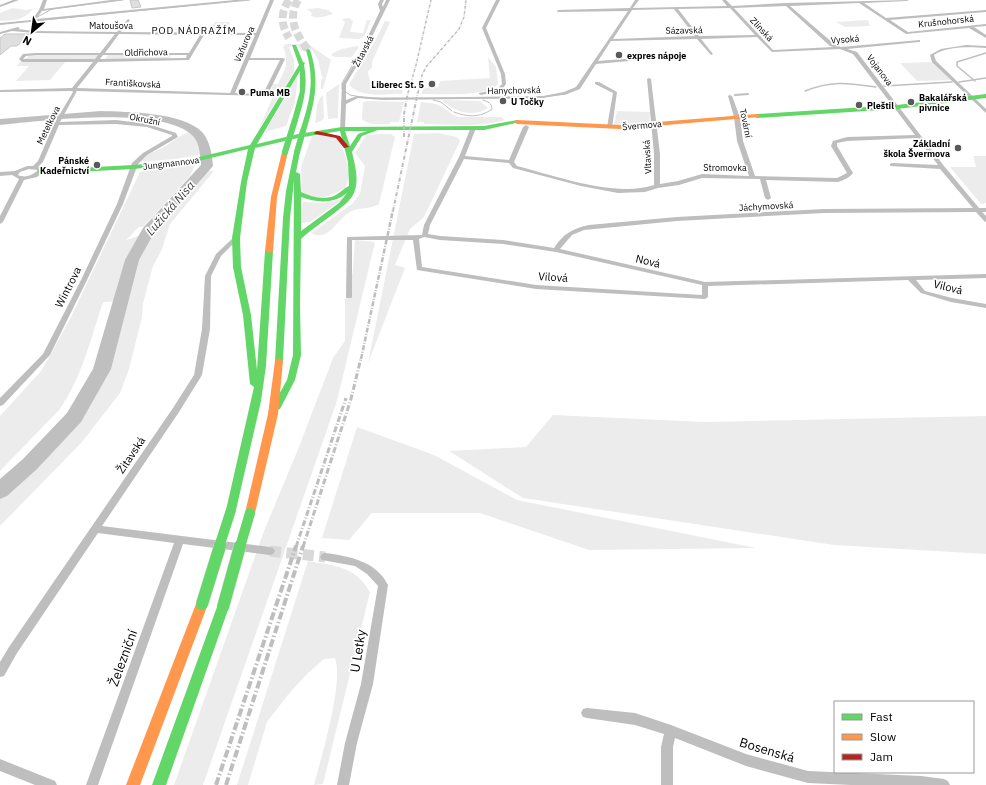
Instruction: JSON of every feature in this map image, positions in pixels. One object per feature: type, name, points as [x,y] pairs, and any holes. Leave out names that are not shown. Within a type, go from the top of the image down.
[{"type":"main road","points":[[133,785],[202,604],[231,510],[256,401],[265,328],[270,235],[274,197],[285,152],[305,88],[305,70],[294,46]]},
{"type":"main road","points":[[159,785],[223,608],[250,513],[273,414],[282,327],[285,234],[288,196],[296,156],[307,120],[316,79],[308,50]]},
{"type":"main road","points":[[256,401],[247,315],[237,267],[236,238],[244,182],[252,148],[303,63]]},
{"type":"main road","name":"Švermova","points":[[298,136],[342,129],[473,128],[521,121],[559,125],[610,127],[737,117],[896,108],[986,96]]},
{"type":"main road","points":[[349,152],[356,138],[361,133],[380,128]]},
{"type":"main road","points":[[298,238],[304,231],[343,204],[351,193],[353,180],[349,152],[342,129]]},
{"type":"main road","points":[[317,132],[340,137],[344,141],[349,152]]},
{"type":"main road","name":"Jungmannova","points":[[38,170],[167,165],[252,148],[298,136]]},
{"type":"main road","points":[[273,414],[288,387],[296,362],[299,194],[296,156]]},
{"type":"main road","points":[[299,194],[315,200],[330,199],[343,194],[353,180]]},
{"type":"street","points":[[0,6],[17,0]]},
{"type":"street","points":[[33,21],[41,10],[45,0]]},
{"type":"street","points":[[41,10],[120,0]]},
{"type":"street","points":[[0,24],[247,0]]},
{"type":"street","name":"Vaňurova","points":[[232,94],[272,0]]},
{"type":"street","name":"Žitavská","points":[[382,0],[380,4],[382,11]]},
{"type":"street","name":"Žitavská","points":[[342,129],[344,84],[359,59],[388,0]]},
{"type":"street","points":[[437,98],[448,95],[492,92],[501,89],[504,86],[503,74],[484,28],[498,0]]},
{"type":"street","name":"Hanychovská","points":[[344,103],[357,97],[534,98],[559,95],[578,88],[636,0]]},
{"type":"street","name":"Zlínská","points":[[724,0],[772,51]]},
{"type":"street","name":"Vojanova","points":[[781,0],[832,46],[850,50],[858,56],[942,167],[976,210],[986,220]]},
{"type":"street","points":[[558,11],[676,9],[907,0]]},
{"type":"street","points":[[860,2],[885,19],[986,11]]},
{"type":"street","points":[[676,9],[711,54]]},
{"type":"street","name":"Krušnohorská","points":[[966,13],[972,17]]},
{"type":"street","name":"Krušnohorská","points":[[885,19],[907,33],[986,25]]},
{"type":"street","points":[[74,90],[128,20]]},
{"type":"street","name":"Krušnohorská","points":[[979,20],[986,25]]},
{"type":"street","points":[[0,33],[13,30],[26,22]]},
{"type":"street","points":[[970,27],[986,37]]},
{"type":"street","name":"Matoušova","points":[[13,30],[28,32],[257,34]]},
{"type":"street","points":[[190,54],[203,33]]},
{"type":"street","name":"Sázavská","points":[[610,40],[758,36]]},
{"type":"street","name":"Vysoká","points":[[772,51],[843,48],[919,41]]},
{"type":"street","points":[[986,47],[974,46],[950,49],[938,51],[932,55],[934,61],[968,95],[973,97],[986,112]]},
{"type":"street","name":"Oldřichova","points":[[190,54],[187,59],[21,59],[25,55],[190,54]]},
{"type":"street","points":[[594,63],[674,56]]},
{"type":"street","name":"Františkovská","points":[[0,91],[91,89],[265,95],[283,59],[247,59]]},
{"type":"street","name":"Vltavská","points":[[649,79],[657,154],[657,186]]},
{"type":"street","points":[[597,83],[615,92],[610,127]]},
{"type":"street","name":"Metelkova","points":[[38,170],[40,162],[58,122],[75,92],[74,90]]},
{"type":"street","points":[[343,91],[357,97]]},
{"type":"street","name":"Tovární","points":[[730,96],[737,117],[740,141],[752,176]]},
{"type":"street","name":"Okružní","points":[[58,122],[116,122],[148,126],[174,134],[173,139],[138,159],[133,167]]},
{"type":"street","points":[[511,162],[526,126]]},
{"type":"street","points":[[349,297],[349,238],[416,238],[426,235],[427,225],[462,156],[473,128]]},
{"type":"street","name":"Stromovka","points":[[462,156],[511,162],[515,167],[580,184],[618,191],[636,191],[679,183],[702,176],[752,176],[838,180],[850,173],[834,146],[835,142],[847,139],[919,136]]},
{"type":"street","points":[[892,165],[942,167]]},
{"type":"street","name":"Wintrova","points":[[0,403],[46,355],[120,204],[133,167]]},
{"type":"street","name":"Jungmannova","points":[[0,174],[16,173],[23,169],[38,170]]},
{"type":"street","name":"Jungmannova","points":[[22,178],[33,176],[38,170]]},
{"type":"street","points":[[0,222],[22,178],[16,177],[16,173]]},
{"type":"street","points":[[762,177],[768,198]]},
{"type":"street","name":"Jáchymovská","points":[[556,250],[563,239],[570,232],[576,229],[589,227],[677,219],[824,211],[986,210]]},
{"type":"street","name":"Nová","points":[[426,235],[440,238],[504,242],[556,250],[705,284],[986,276]]},
{"type":"street","name":"Žitavská","points":[[0,672],[12,650],[185,397],[198,375],[206,329],[208,276],[218,255],[236,238]]},
{"type":"street","name":"Vilová","points":[[416,238],[419,269],[536,287],[705,297],[705,284]]},
{"type":"street","name":"Vilová","points":[[910,278],[923,292],[951,300],[986,306]]},
{"type":"street","points":[[95,530],[270,551]]},
{"type":"street","name":"Železniční","points":[[92,785],[180,540]]},
{"type":"street","name":"U Letky","points":[[326,557],[352,560],[374,573],[383,585],[368,684],[351,743],[343,785]]},
{"type":"street","name":"Bosenská","points":[[587,713],[634,719],[671,731],[746,760],[809,781],[921,782],[944,785]]},
{"type":"street","points":[[667,785],[667,747],[671,731]]},
{"type":"street","points":[[0,765],[50,785]]},
{"type":"shaded area","points":[[13,8],[25,10],[33,9],[22,18],[0,21],[0,13]]},
{"type":"shaded area","points":[[318,8],[328,10],[333,14],[322,17],[314,17],[311,16],[312,13],[307,9]]},
{"type":"shaded area","points":[[349,18],[353,21],[350,32],[363,33],[367,20],[371,20],[364,37],[359,39],[339,38],[345,22],[342,19]]},
{"type":"shaded area","points":[[868,20],[870,26],[845,27],[836,22]]},
{"type":"shaded area","points":[[385,21],[390,22],[372,62],[372,68],[368,71],[369,77],[371,83],[374,85],[398,87],[402,89],[403,92],[401,94],[381,95],[367,94],[355,90],[350,86],[350,83],[374,43]]},
{"type":"shaded area","points":[[215,22],[230,22],[225,31],[209,31]]},
{"type":"shaded area","points":[[281,44],[308,44],[331,60],[323,89],[321,89],[321,80],[323,78],[318,60],[312,50],[301,51],[298,45],[289,47],[294,60],[294,72],[259,129],[274,94],[270,94],[273,84],[278,84],[286,65],[286,57],[283,46],[287,45]]},
{"type":"shaded area","points":[[357,46],[359,47],[352,57],[335,57],[331,55],[339,50]]},
{"type":"shaded area","points":[[109,54],[172,54],[169,59],[105,59]]},
{"type":"shaded area","points":[[30,55],[98,55],[95,59],[24,60]]},
{"type":"shaded area","points":[[488,57],[496,67],[498,84],[493,88],[474,93],[462,94],[421,94],[424,88],[438,87],[440,81],[490,78]]},
{"type":"shaded area","points":[[22,61],[66,61],[50,80],[16,81],[29,66],[16,66]]},
{"type":"shaded area","points":[[933,62],[951,80],[917,81],[900,63]]},
{"type":"shaded area","points":[[298,76],[295,102],[286,126],[265,132]]},
{"type":"shaded area","points":[[339,84],[338,118],[328,119],[326,93]]},
{"type":"shaded area","points":[[323,95],[324,118],[315,123],[317,104]]},
{"type":"shaded area","points":[[442,101],[480,101],[488,108],[476,113],[464,112],[453,108]]},
{"type":"shaded area","points":[[363,102],[404,102],[399,122],[390,122],[390,124],[371,124],[362,119]]},
{"type":"shaded area","points":[[421,102],[436,104],[453,115],[460,117],[501,117],[505,120],[475,125],[424,124],[424,122],[417,122]]},
{"type":"shaded area","points":[[617,111],[650,112],[649,122],[614,125]]},
{"type":"shaded area","points":[[189,132],[199,141],[203,154],[175,159],[138,162],[146,156]]},
{"type":"shaded area","points":[[438,133],[457,137],[460,141],[424,217],[410,229],[395,265],[405,268],[368,363],[414,134]]},
{"type":"shaded area","points":[[391,134],[395,137],[379,204],[352,211],[323,235],[311,233],[352,204],[360,194],[365,166],[355,153],[366,135]]},
{"type":"shaded area","points":[[322,135],[337,138],[343,149],[347,162],[348,176],[345,188],[329,196],[317,198],[307,195],[302,191],[301,167],[312,136]]},
{"type":"shaded area","points":[[973,156],[986,156],[986,203],[981,204],[950,167],[976,167]]},
{"type":"shaded area","points":[[195,165],[190,176],[143,227],[139,227],[126,240],[151,232],[205,171],[214,171],[170,224],[162,249],[153,266],[143,303],[142,317],[129,369],[120,393],[82,442],[0,526],[0,496],[6,493],[62,437],[97,389],[113,355],[120,328],[124,301],[103,302],[85,358],[67,398],[59,410],[0,471],[0,416],[41,371],[51,354],[71,317],[140,172],[146,170]]},
{"type":"shaded area","points":[[345,198],[310,222],[301,223],[302,203],[326,203]]},
{"type":"shaded area","points":[[355,240],[375,242],[337,401],[203,785],[174,785],[264,531],[299,447],[333,358],[345,341],[345,300],[353,271]]},
{"type":"shaded area","points":[[553,415],[705,422],[986,416],[986,554],[834,545],[523,498],[449,451],[526,447]]},
{"type":"shaded area","points":[[357,427],[434,455],[517,500],[756,548],[589,550],[480,513],[372,513],[349,540],[322,538]]},
{"type":"shaded area","points":[[308,561],[336,566],[351,572],[364,583],[370,592],[323,784],[314,785],[334,702],[337,670],[335,658],[324,659],[307,674],[287,696],[267,722],[248,785],[237,785]]},
{"type":"building","points":[[130,0],[138,0],[141,7],[132,8]]},
{"type":"building","points":[[5,34],[31,34],[17,46],[11,46],[0,55],[0,38]]},
{"type":"waterway","points":[[974,80],[957,66],[957,62],[986,53]]},
{"type":"waterway","points":[[974,80],[986,78]]},
{"type":"waterway","points":[[959,82],[974,80]]},
{"type":"waterway","points":[[884,86],[952,82]]},
{"type":"waterway","points":[[805,91],[824,85],[840,83],[876,87]]},
{"type":"waterway","points":[[735,95],[748,94]]},
{"type":"waterway","name":"Lužická Nisa","points":[[0,122],[101,115],[130,115],[156,118],[178,123],[195,132],[203,143],[207,166],[148,231],[132,260],[102,369],[74,417],[30,464],[0,491]]},
{"type":"tunnel","points":[[289,0],[283,14],[283,24],[289,38]]},
{"type":"tunnel","points":[[298,0],[293,14],[294,26],[308,50]]},
{"type":"tunnel","points":[[270,551],[325,557]]},
{"type":"tram line","points":[[30,21],[52,9],[123,0]]},
{"type":"tram line","points":[[0,24],[250,0]]},
{"type":"tram line","points":[[387,0],[376,25],[342,83],[342,89],[350,95],[367,98],[534,98],[566,94],[580,85],[637,0]]},
{"type":"tram line","points":[[433,100],[441,102],[452,111]]},
{"type":"tram line","points":[[454,112],[469,116],[483,114],[492,109],[490,104],[483,100]]},
{"type":"railway","points":[[408,93],[431,0]]},
{"type":"railway","points":[[418,93],[422,75],[426,67],[459,29],[464,17],[466,0]]},
{"type":"railway","points":[[404,137],[404,114],[408,92]]},
{"type":"railway","points":[[393,211],[418,92]]},
{"type":"railway","points":[[361,359],[393,210]]},
{"type":"railway","points":[[303,547],[351,399],[361,358]]},
{"type":"railway","points":[[296,547],[346,398]]},
{"type":"railway","points":[[216,785],[296,546]]},
{"type":"railway","points":[[226,785],[303,546]]},
{"type":"traffic: fast","points":[[294,46],[299,56],[304,74],[303,91],[295,120]]},
{"type":"traffic: fast","points":[[303,131],[310,110],[314,81],[308,50]]},
{"type":"traffic: fast","points":[[254,384],[247,315],[237,267],[236,238],[244,182],[252,147],[303,63]]},
{"type":"traffic: fast","points":[[757,116],[897,107],[986,96]]},
{"type":"traffic: fast","points":[[285,152],[295,120]]},
{"type":"traffic: fast","points":[[40,172],[133,167],[186,162],[298,136],[342,129],[484,128],[517,122]]},
{"type":"traffic: fast","points":[[349,152],[360,135],[380,128]]},
{"type":"traffic: fast","points":[[298,238],[314,224],[342,204],[350,195],[353,171],[342,129]]},
{"type":"traffic: fast","points":[[297,152],[303,131]]},
{"type":"traffic: fast","points":[[279,361],[286,218],[289,191],[297,152]]},
{"type":"traffic: fast","points":[[277,407],[291,380],[297,355],[297,174]]},
{"type":"traffic: fast","points":[[299,194],[312,199],[326,200],[332,199],[344,193],[349,188]]},
{"type":"traffic: fast","points":[[231,510],[256,401],[262,366],[269,251]]},
{"type":"traffic: fast","points":[[202,604],[231,510]]},
{"type":"traffic: fast","points":[[223,607],[250,513]]},
{"type":"traffic: fast","points":[[159,785],[223,607]]},
{"type":"traffic: slow","points":[[517,122],[620,127],[757,116]]},
{"type":"traffic: slow","points":[[269,251],[274,197],[285,152]]},
{"type":"traffic: slow","points":[[250,513],[273,414],[279,361]]},
{"type":"traffic: slow","points":[[133,785],[202,604]]},
{"type":"traffic: jam","points":[[317,133],[338,137],[346,147]]},
{"type":"place","name":"expres nápoje","points":[[619,55]]},
{"type":"place","name":"Liberec St. 5","points":[[432,84]]},
{"type":"place","name":"Puma MB","points":[[242,92]]},
{"type":"place","name":"U Točky","points":[[503,101]]},
{"type":"place","name":"Bakalářská pivnice","points":[[911,102]]},
{"type":"place","name":"Pleštil","points":[[859,105]]},
{"type":"place","name":"Základní škola Švermova","points":[[958,148]]},
{"type":"place","name":"Pánské Kadeřnictví","points":[[97,165]]},
{"type":"district","name":"POD NÁDRAŽÍM","points":[[194,30]]}]
